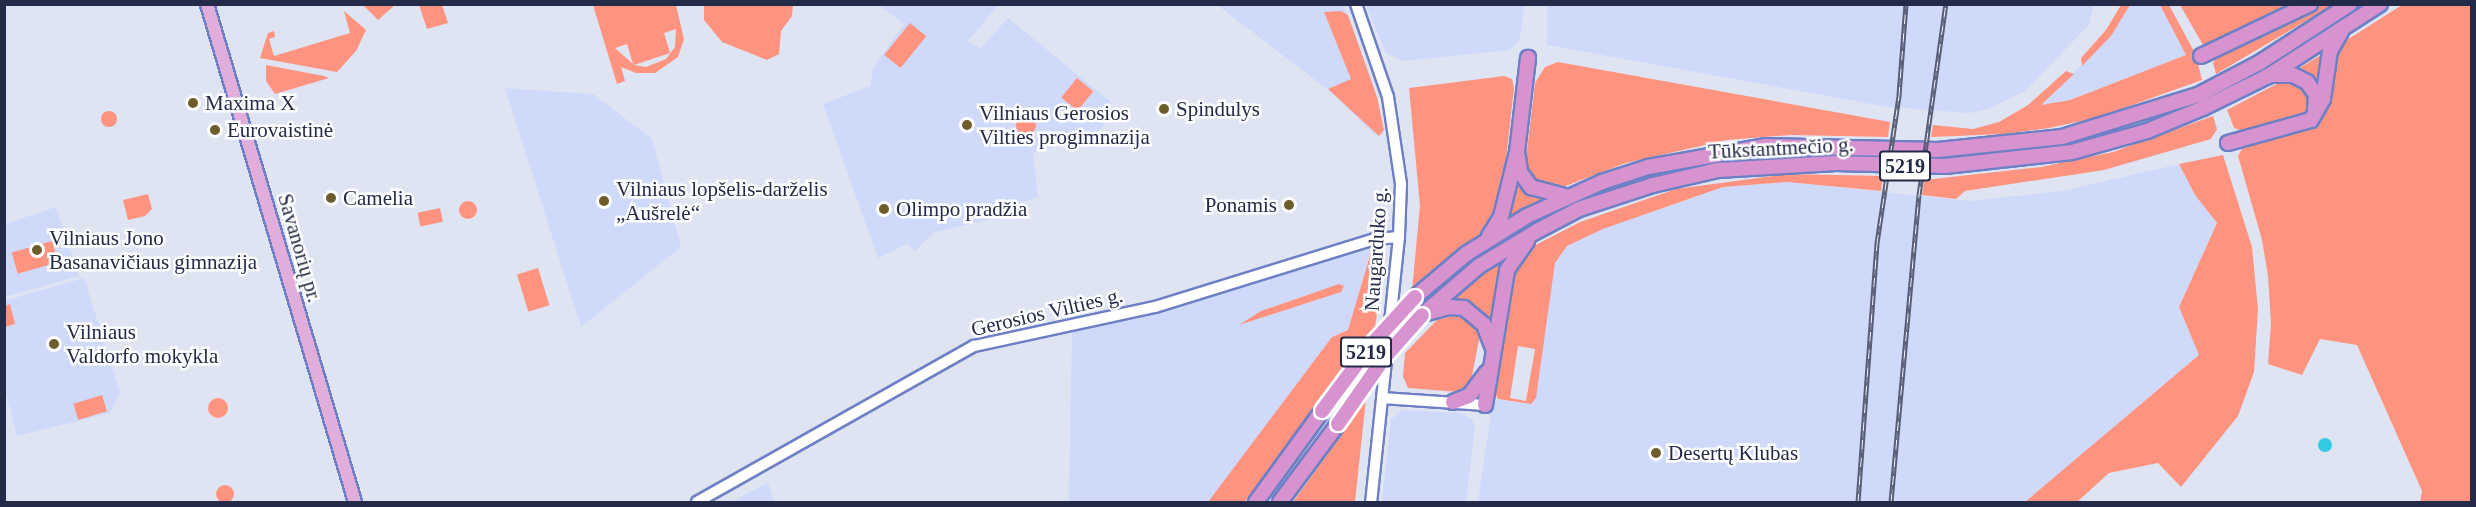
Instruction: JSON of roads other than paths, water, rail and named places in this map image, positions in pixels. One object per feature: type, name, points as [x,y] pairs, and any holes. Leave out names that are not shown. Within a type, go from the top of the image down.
[{"type":"highway","points":[[2202,56],[2310,4]]},
{"type":"highway","name":"Tūkstantmečio g.","points":[[1256,502],[1371,345],[1415,297],[1486,240],[1568,197],[1648,167],[1717,152],[1811,144],[1904,150],[1982,148],[2094,129],[2198,95],[2259,63],[2350,4]]},
{"type":"highway","name":"Tūkstantmečio g.","points":[[1280,502],[1384,358],[1422,315],[1479,266],[1579,209],[1632,192],[1718,170],[1836,163],[1945,166],[2072,152],[2146,131],[2268,76],[2380,4]]},
{"type":"highway","points":[[2228,143],[2306,123],[2315,115],[2323,99],[2330,51],[2349,24]]},
{"type":"highway","points":[[1486,240],[1501,218],[1517,152],[1528,58]]},
{"type":"highway","points":[[2268,76],[2293,75],[2307,82],[2316,95],[2315,115]]},
{"type":"highway","points":[[1517,152],[1520,172],[1531,187],[1568,197]]},
{"type":"highway","points":[[1485,405],[1507,270],[1537,231]]},
{"type":"highway","points":[[1422,315],[1440,308],[1464,308],[1484,326],[1494,350]]},
{"type":"highway","points":[[1453,402],[1469,396],[1491,365]]},
{"type":"main road","name":"Savanorių pr.","points":[[207,4],[355,502]]},
{"type":"main road","name":"Naugarduko g.","points":[[1356,4],[1381,74],[1397,142],[1399,237],[1371,502]]},
{"type":"main road","name":"Gerosios Vilties g.","points":[[697,502],[974,346],[1155,307],[1375,239],[1399,237]]},
{"type":"main road","points":[[1382,398],[1485,405]]},
{"type":"water","points":[[2322,438],[2328,438],[2332,445],[2328,452],[2322,452],[2318,448],[2318,442]]},
{"type":"railway","points":[[1858,502],[1877,243],[1899,95],[1906,4]]},
{"type":"railway","points":[[1891,502],[1919,195],[1946,4]]},
{"type":"place","name":"Maxima X","points":[[193,103]]},
{"type":"place","name":"Spindulys","points":[[1164,109]]},
{"type":"place","name":"Vilniaus Gerosios Vilties progimnazija","points":[[967,125]]},
{"type":"place","name":"Eurovaistinė","points":[[215,130]]},
{"type":"place","name":"Camelia","points":[[331,198]]},
{"type":"place","name":"Vilniaus lopšelis-darželis „Aušrelė“","points":[[604,201]]},
{"type":"place","name":"Ponamis","points":[[1289,205]]},
{"type":"place","name":"Olimpo pradžia","points":[[884,209]]},
{"type":"place","name":"Vilniaus Jono Basanavičiaus gimnazija","points":[[37,250]]},
{"type":"place","name":"Vilniaus Valdorfo mokykla","points":[[54,344]]},
{"type":"place","name":"Desertų Klubas","points":[[1656,453]]}]
